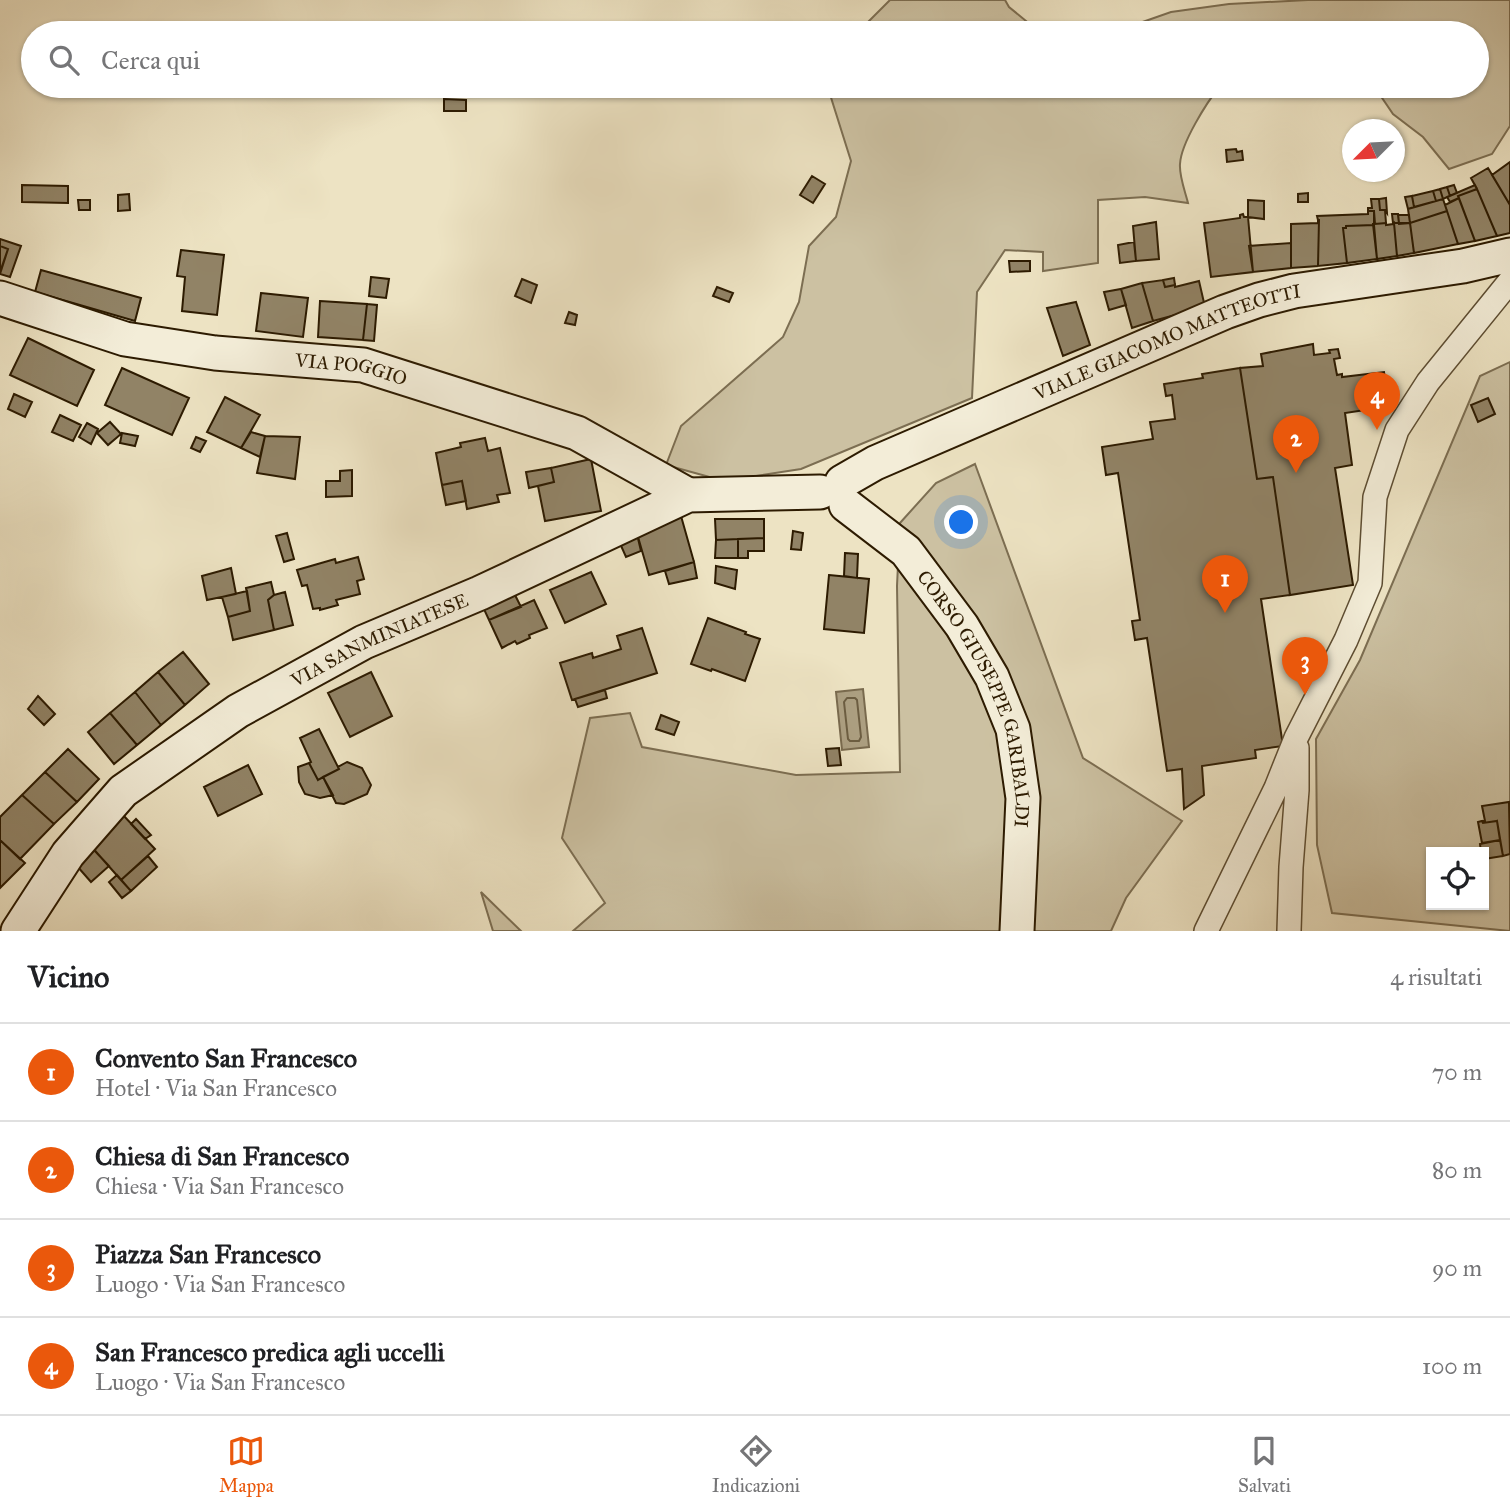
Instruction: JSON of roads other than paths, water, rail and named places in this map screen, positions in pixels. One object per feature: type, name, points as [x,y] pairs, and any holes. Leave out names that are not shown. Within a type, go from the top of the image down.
[{"type":"main road","name":"VIALE GIACOMO MATTEOTTI","points":[[836,493],[875,463],[1225,312],[1294,291],[1463,266],[1510,255]]},
{"type":"main road","name":"VIA POGGIO","points":[[0,298],[125,340],[215,353],[363,365],[577,433],[688,495]]},
{"type":"main road","name":"VIA SANMINIATESE","points":[[18,931],[68,854],[123,791],[238,711],[364,642],[480,593],[688,495],[836,493]]},
{"type":"main road","name":"CORSO GIUSEPPE GARIBALDI","points":[[836,493],[906,551],[962,626],[992,677],[1013,729],[1023,798],[1017,931]]},
{"type":"street","points":[[1206,931],[1276,788],[1296,738],[1346,640],[1370,583],[1375,496],[1397,430],[1429,382],[1510,281]]},
{"type":"street","points":[[1289,931],[1297,790],[1296,738]]},
{"type":"water","points":[[863,689],[869,747],[842,750],[836,692]]},
{"type":"place","name":"San Francesco predica agli uccelli","points":[[1377,430]]},
{"type":"place","name":"Chiesa di San Francesco","points":[[1296,473]]},
{"type":"place","name":"Convento San Francesco","points":[[1225,613]]},
{"type":"place","name":"Piazza San Francesco","points":[[1305,695]]}]
